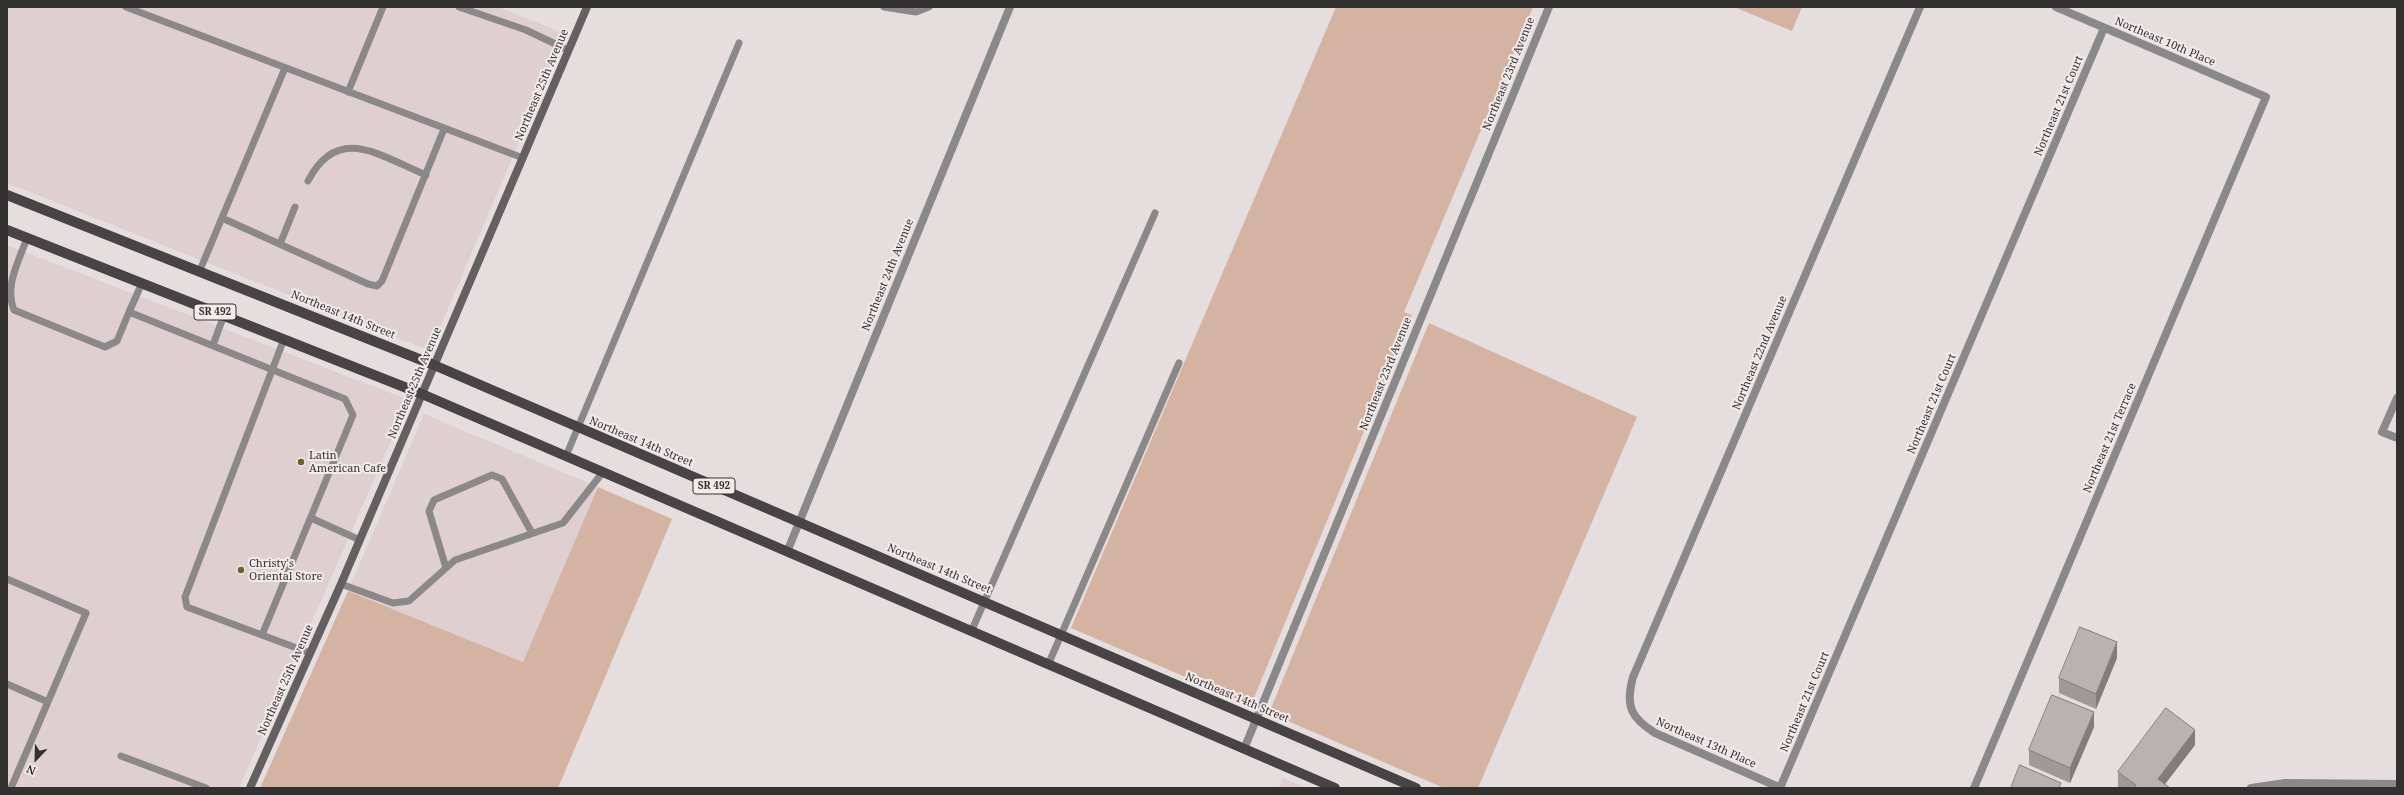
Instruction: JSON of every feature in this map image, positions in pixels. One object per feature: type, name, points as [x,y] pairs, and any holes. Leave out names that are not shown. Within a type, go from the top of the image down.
[{"type":"main road","name":"Northeast 14th Street","points":[[7,195],[200,270],[434,365],[1416,788]]},
{"type":"main road","name":"SR 492","points":[[7,230],[422,394],[1335,788]]},
{"type":"street","name":"Northeast 25th Avenue","points":[[250,788],[360,540],[587,7]]},
{"type":"street","name":"Northeast 24th Avenue","points":[[787,552],[1010,7]]},
{"type":"street","name":"Northeast 23rd Avenue","points":[[1244,749],[1549,7]]},
{"type":"street","name":"Northeast 22nd Avenue","points":[[1630,709],[1628,693],[1633,678],[1920,7]]},
{"type":"street","name":"Northeast 10th Place","points":[[2056,7],[2266,97]]},
{"type":"street","name":"Northeast 21st Court","points":[[1780,788],[2104,28]]},
{"type":"street","name":"Northeast 21st Terrace","points":[[1974,788],[2266,97]]},
{"type":"street","points":[[2397,398],[2382,432],[2397,438]]},
{"type":"street","name":"Northeast 13th Place","points":[[1630,709],[1639,723],[1655,733],[1780,788]]},
{"type":"street","points":[[2251,788],[2285,782],[2397,784]]},
{"type":"lane","points":[[126,7],[523,158]]},
{"type":"lane","points":[[348,92],[383,7]]},
{"type":"lane","points":[[459,7],[526,30],[568,50]]},
{"type":"lane","points":[[884,7],[916,12],[929,7]]},
{"type":"lane","points":[[566,456],[739,43]]},
{"type":"lane","points":[[200,270],[285,68]]},
{"type":"lane","points":[[222,218],[368,284],[377,286],[382,281],[444,129]]},
{"type":"lane","points":[[308,180],[315,166],[327,155],[342,147],[359,147],[426,174]]},
{"type":"lane","points":[[280,244],[295,207]]},
{"type":"lane","points":[[971,632],[1155,213]]},
{"type":"lane","points":[[27,238],[10,285],[10,300],[14,310],[105,347],[117,341],[142,283]]},
{"type":"lane","points":[[130,312],[273,368],[345,399],[353,415],[262,635]]},
{"type":"lane","points":[[213,345],[224,315]]},
{"type":"lane","points":[[284,339],[185,598],[187,607],[310,653]]},
{"type":"lane","points":[[1048,665],[1179,363]]},
{"type":"lane","points":[[341,584],[393,603],[409,601],[455,560],[532,533],[563,524],[603,472]]},
{"type":"lane","points":[[446,568],[430,511],[434,500],[492,475],[502,479],[532,533]]},
{"type":"lane","points":[[311,518],[360,540]]},
{"type":"lane","points":[[7,579],[86,613],[12,788]]},
{"type":"lane","points":[[7,684],[48,702]]},
{"type":"lane","points":[[121,756],[206,788]]},
{"type":"shaded area","points":[[7,7],[498,7],[565,34],[430,351],[7,183]]},
{"type":"shaded area","points":[[1336,7],[1533,7],[1404,312],[1412,315],[1251,705],[1071,628]]},
{"type":"shaded area","points":[[1734,7],[1802,7],[1792,31]]},
{"type":"shaded area","points":[[7,245],[409,400],[239,788],[7,788]]},
{"type":"shaded area","points":[[1429,323],[1637,417],[1478,788],[1444,788],[1269,713]]},
{"type":"shaded area","points":[[424,414],[598,487],[523,662],[348,591]]},
{"type":"shaded area","points":[[598,487],[672,519],[558,788],[260,788],[348,591],[523,662]]},
{"type":"shaded area","points":[[1283,778],[1307,788],[1279,788]]},
{"type":"building","points":[[2080,627],[2117,642],[2096,694],[2059,678]]},
{"type":"building","points":[[2052,695],[2094,712],[2070,768],[2029,750]]},
{"type":"building","points":[[2166,708],[2195,730],[2158,779],[2170,788],[2134,788],[2136,785],[2118,772]]},
{"type":"building","points":[[2020,765],[2061,783],[2059,788],[2011,788]]},
{"type":"place","name":"Latin American Cafe","points":[[301,462]]},
{"type":"place","name":"Christy's Oriental Store","points":[[241,570]]}]
